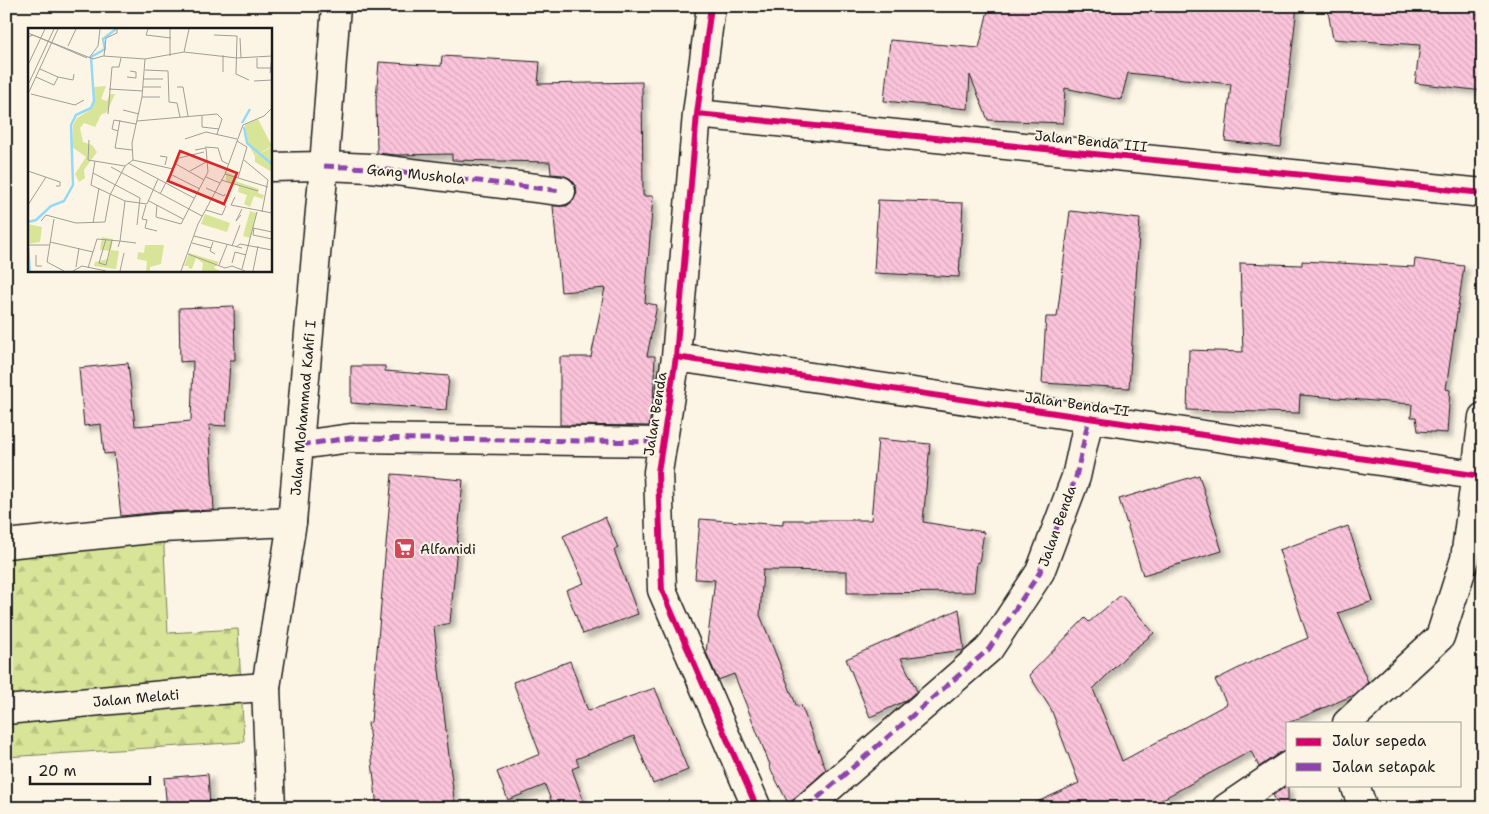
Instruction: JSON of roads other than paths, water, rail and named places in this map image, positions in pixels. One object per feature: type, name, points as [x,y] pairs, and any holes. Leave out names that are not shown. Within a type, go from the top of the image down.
[{"type":"street","name":"Jalan Mohammad Kahfi I","points":[[270,808],[266,687],[292,522],[300,445],[336,6]]},
{"type":"street","name":"Jalan Benda","points":[[711,6],[697,114],[676,358],[658,472],[662,590],[757,808]]},
{"type":"street","name":"Jalan Benda III","points":[[697,114],[1483,193]]},
{"type":"street","name":"Gang Mushola","points":[[271,167],[324,166],[371,168],[561,191]]},
{"type":"street","name":"Jalan Benda II","points":[[676,358],[1474,475]]},
{"type":"street","points":[[1348,722],[1440,637],[1465,559],[1474,475],[1483,417]]},
{"type":"street","name":"Jalan Benda","points":[[806,808],[989,649],[1040,572],[1076,476],[1089,418]]},
{"type":"street","points":[[300,445],[351,438],[663,442]]},
{"type":"street","points":[[6,544],[161,528],[292,522]]},
{"type":"street","name":"Jalan Melati","points":[[6,710],[266,687]]},
{"type":"street","points":[[1226,808],[1286,767]]},
{"type":"street","points":[[1355,786],[1363,808]]},
{"type":"place","name":"Alfamidi","points":[[404,549]]}]
